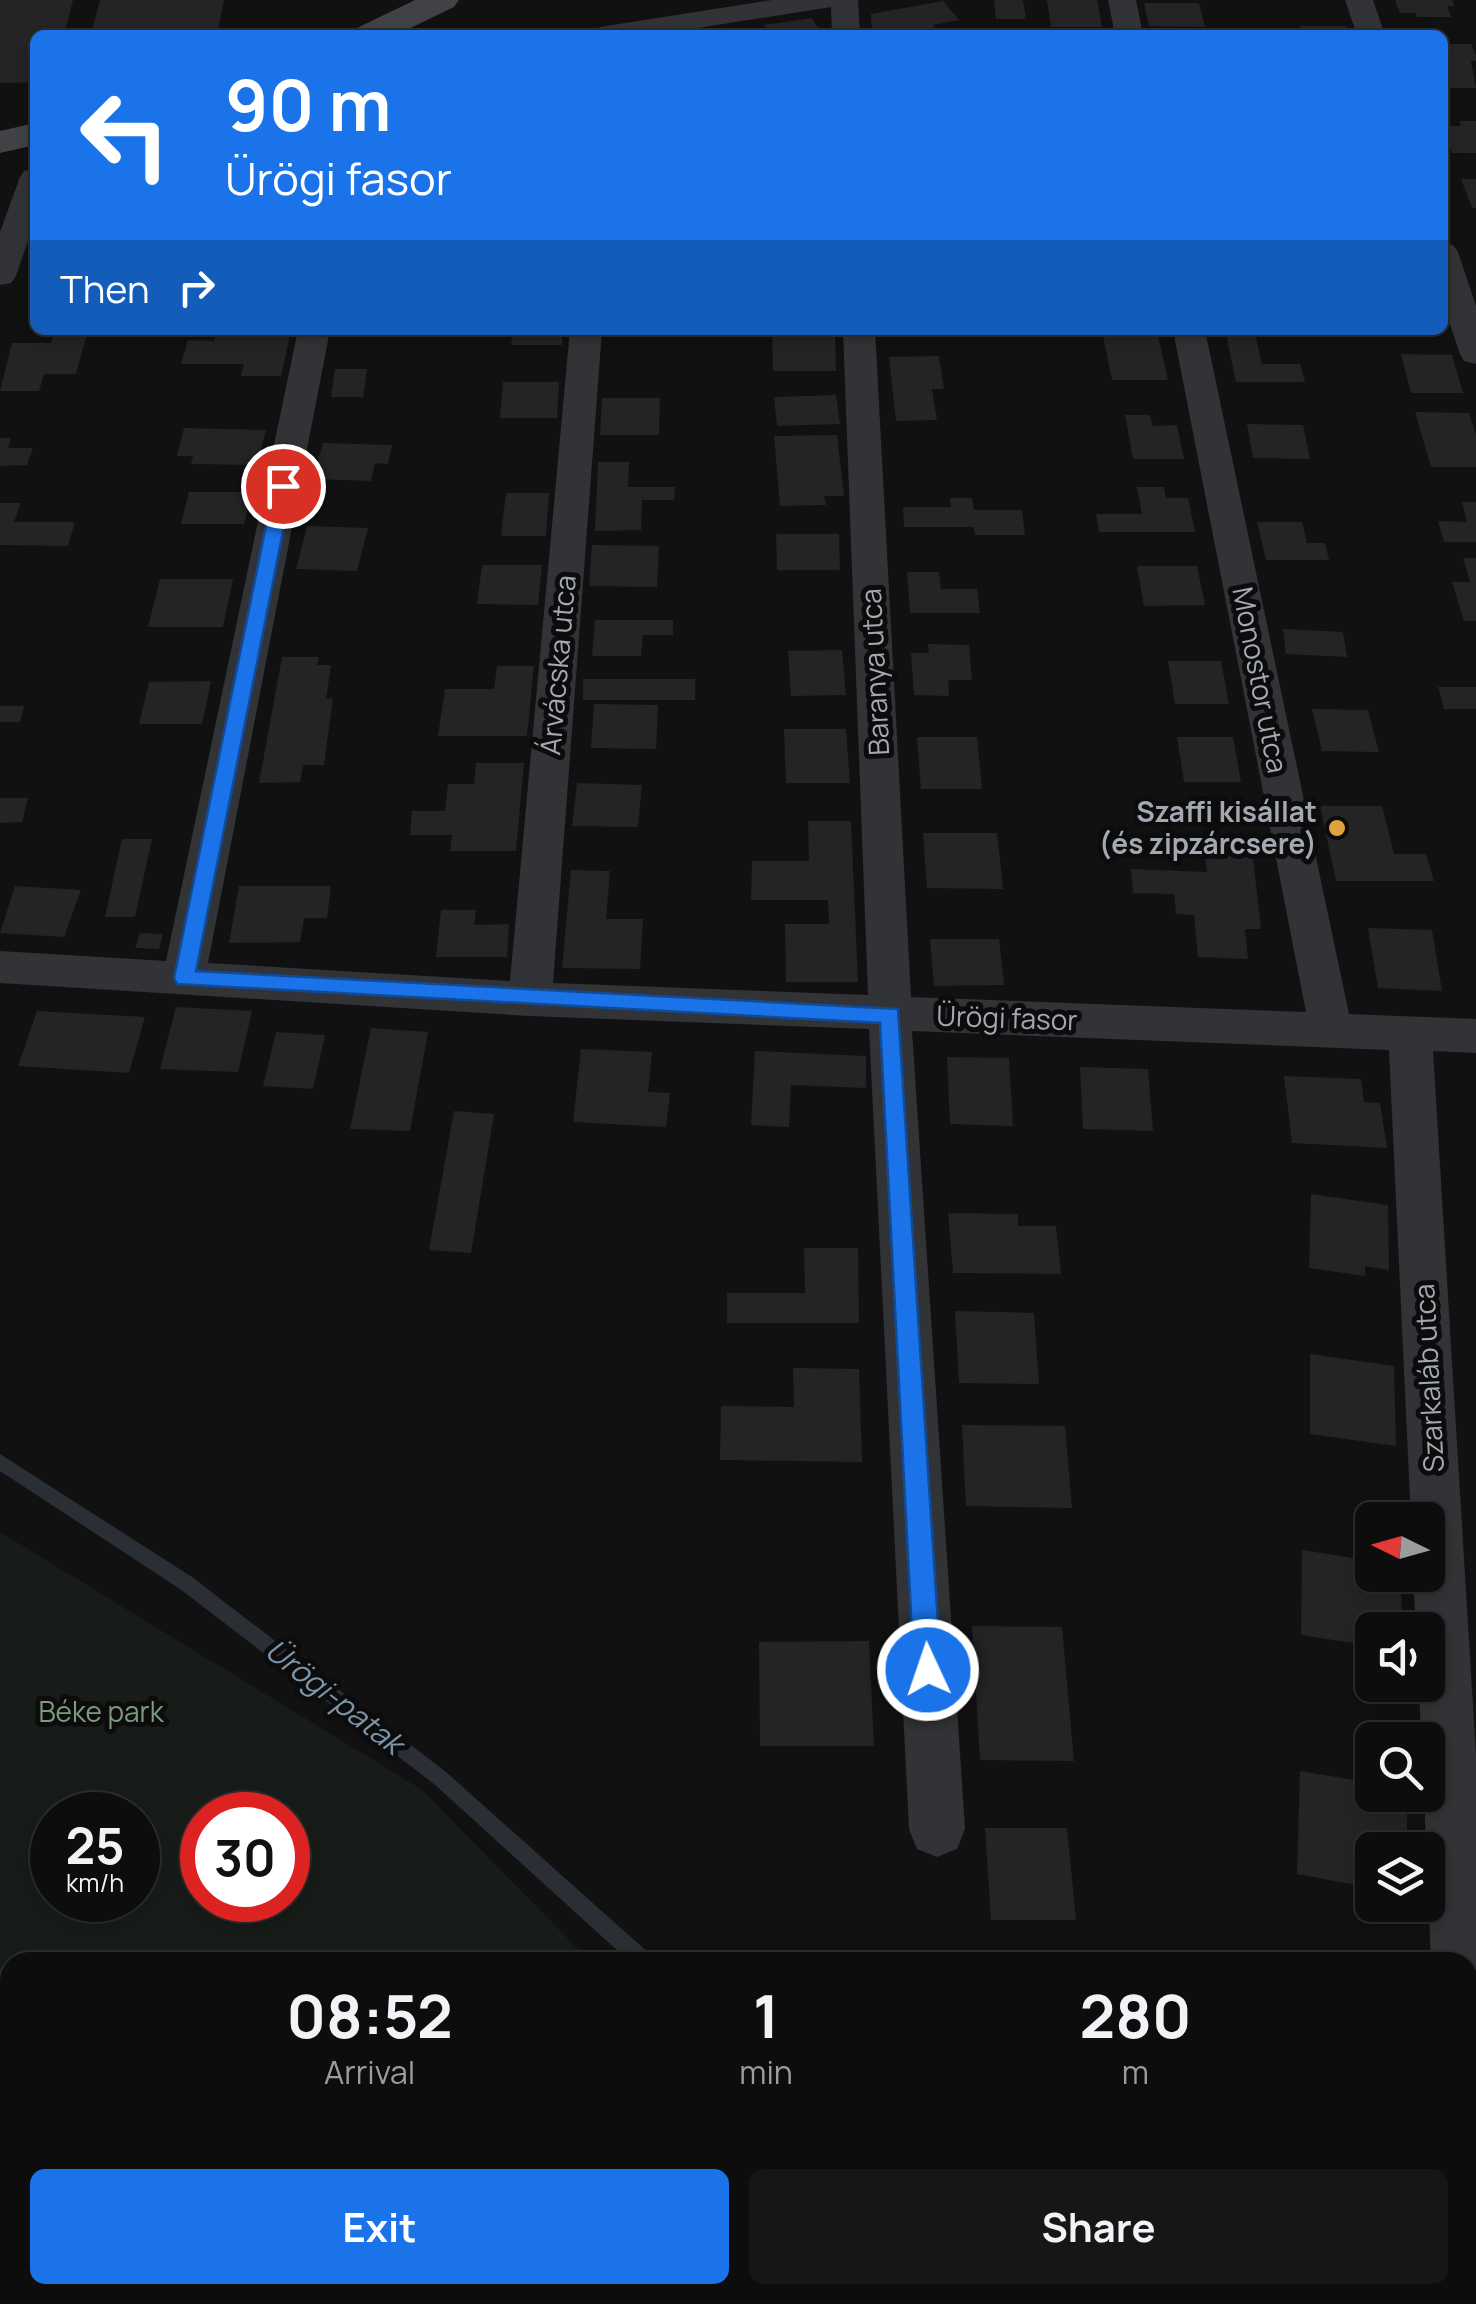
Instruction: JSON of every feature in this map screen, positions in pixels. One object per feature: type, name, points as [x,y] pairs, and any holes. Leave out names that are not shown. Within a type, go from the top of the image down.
[{"type":"street","points":[[379,30],[442,0]]},
{"type":"street","points":[[610,0],[676,22]]},
{"type":"street","points":[[630,30],[824,0]]},
{"type":"street","points":[[844,0],[846,30]]},
{"type":"street","points":[[1122,0],[1128,30]]},
{"type":"street","points":[[1360,0],[1369,30]]},
{"type":"street","points":[[0,142],[30,135]]},
{"type":"street","points":[[0,276],[30,190]]},
{"type":"street","points":[[1448,270],[1476,354]]},
{"type":"street","points":[[184,978],[313,335]]},
{"type":"street","name":"Árvácska utca","points":[[530,999],[586,335]]},
{"type":"street","name":"Baranya utca","points":[[859,335],[890,1015],[937,1829]]},
{"type":"street","name":"Monostor utca","points":[[1190,335],[1332,1030]]},
{"type":"street","name":"Ürögi fasor","points":[[0,967],[530,999],[1476,1036]]},
{"type":"street","name":"Szarkaláb utca","points":[[1410,1033],[1459,1952]]},
{"type":"green space","name":"Béke park","points":[[0,1532],[421,1789],[581,1952],[0,1952]]},
{"type":"building","points":[[0,0],[73,0],[65,30],[30,30],[30,82],[0,83]]},
{"type":"building","points":[[100,0],[224,0],[218,30],[92,30]]},
{"type":"building","points":[[994,0],[1023,0],[1026,19],[996,19]]},
{"type":"building","points":[[1047,0],[1097,0],[1102,27],[1051,27]]},
{"type":"building","points":[[1395,0],[1452,0],[1454,6],[1447,6],[1451,17],[1417,17],[1416,13],[1400,13]]},
{"type":"building","points":[[943,1],[959,20],[933,25],[937,30],[872,30],[871,14]]},
{"type":"building","points":[[1144,3],[1199,3],[1205,27],[1149,26]]},
{"type":"building","points":[[812,18],[819,30],[767,30],[764,25]]},
{"type":"building","points":[[1300,26],[1345,26],[1346,30],[1301,30]]},
{"type":"building","points":[[1448,44],[1471,44],[1476,56],[1476,61],[1471,61],[1476,88],[1448,88]]},
{"type":"building","points":[[1459,121],[1476,121],[1476,153],[1452,153],[1448,126],[1461,126]]},
{"type":"building","points":[[1461,179],[1476,179],[1476,208],[1472,208]]},
{"type":"building","points":[[53,335],[87,335],[76,374],[44,374],[39,391],[0,391],[12,343],[51,343]]},
{"type":"building","points":[[216,335],[290,335],[281,376],[241,376],[244,364],[181,364],[188,340],[214,341]]},
{"type":"building","points":[[512,335],[563,335],[562,345],[511,345]]},
{"type":"building","points":[[772,335],[835,335],[836,371],[773,371]]},
{"type":"building","points":[[1226,335],[1255,335],[1262,364],[1300,364],[1305,382],[1236,382]]},
{"type":"building","points":[[1103,336],[1158,336],[1168,380],[1112,380]]},
{"type":"building","points":[[1401,354],[1452,355],[1463,393],[1411,393]]},
{"type":"building","points":[[939,356],[944,389],[932,389],[937,420],[896,421],[889,357]]},
{"type":"building","points":[[335,369],[367,369],[363,397],[331,397]]},
{"type":"building","points":[[503,382],[559,382],[557,418],[500,418]]},
{"type":"building","points":[[836,395],[840,424],[777,426],[774,397]]},
{"type":"building","points":[[602,398],[660,398],[659,435],[600,435]]},
{"type":"building","points":[[1415,412],[1469,413],[1476,435],[1476,467],[1431,467]]},
{"type":"building","points":[[1125,415],[1150,415],[1153,426],[1177,425],[1184,459],[1133,459]]},
{"type":"building","points":[[1247,424],[1303,425],[1310,459],[1253,458]]},
{"type":"building","points":[[184,428],[266,430],[257,465],[191,464],[193,456],[177,456]]},
{"type":"building","points":[[837,435],[844,496],[824,496],[826,505],[780,506],[774,436]]},
{"type":"building","points":[[0,438],[11,438],[8,448],[33,448],[27,465],[0,466]]},
{"type":"building","points":[[323,443],[392,445],[388,464],[375,463],[371,481],[313,479]]},
{"type":"building","points":[[598,462],[629,462],[628,487],[675,487],[674,500],[642,500],[641,530],[595,531]]},
{"type":"building","points":[[1137,487],[1164,487],[1166,498],[1188,498],[1195,532],[1099,532],[1096,514],[1142,514]]},
{"type":"building","points":[[189,492],[252,492],[244,524],[181,524]]},
{"type":"building","points":[[506,493],[549,493],[546,536],[501,536]]},
{"type":"building","points":[[950,498],[972,498],[974,510],[1022,510],[1025,535],[975,535],[974,527],[904,527],[903,507],[951,507]]},
{"type":"building","points":[[1462,502],[1476,502],[1476,542],[1444,542],[1438,521],[1467,522]]},
{"type":"building","points":[[0,503],[21,503],[14,522],[75,522],[68,546],[0,545]]},
{"type":"building","points":[[1257,522],[1302,522],[1307,543],[1325,543],[1329,560],[1266,560]]},
{"type":"building","points":[[307,526],[368,528],[357,571],[296,569]]},
{"type":"building","points":[[776,534],[839,534],[840,570],[777,570]]},
{"type":"building","points":[[592,545],[659,546],[657,587],[589,586]]},
{"type":"building","points":[[1463,558],[1476,558],[1476,621],[1464,621],[1452,582],[1470,582]]},
{"type":"building","points":[[482,565],[542,565],[538,605],[477,604]]},
{"type":"building","points":[[1137,566],[1197,566],[1205,605],[1144,606]]},
{"type":"building","points":[[907,572],[939,572],[941,589],[977,589],[980,613],[910,613]]},
{"type":"building","points":[[160,579],[233,579],[223,627],[148,627]]},
{"type":"building","points":[[595,620],[673,620],[673,635],[643,635],[641,656],[592,656]]},
{"type":"building","points":[[1283,629],[1343,632],[1347,657],[1286,654]]},
{"type":"building","points":[[928,644],[969,645],[972,680],[948,680],[949,696],[914,695],[911,653],[929,653]]},
{"type":"building","points":[[842,650],[846,695],[791,696],[788,651]]},
{"type":"building","points":[[282,657],[319,657],[317,665],[331,665],[326,699],[333,698],[324,765],[303,765],[300,782],[259,783]]},
{"type":"building","points":[[1168,661],[1221,661],[1229,704],[1175,704]]},
{"type":"building","points":[[497,666],[534,666],[527,736],[438,736],[445,689],[494,689]]},
{"type":"building","points":[[583,679],[695,679],[695,700],[583,700]]},
{"type":"building","points":[[211,681],[202,724],[139,724],[149,682]]},
{"type":"building","points":[[1438,687],[1476,687],[1476,709],[1444,709]]},
{"type":"building","points":[[594,704],[658,705],[656,749],[591,748]]},
{"type":"building","points":[[0,706],[24,706],[20,722],[0,722]]},
{"type":"building","points":[[1312,709],[1368,710],[1379,752],[1322,751]]},
{"type":"building","points":[[784,729],[846,729],[850,783],[786,783]]},
{"type":"building","points":[[917,737],[977,737],[982,789],[921,789]]},
{"type":"building","points":[[1177,737],[1233,737],[1241,782],[1184,782]]},
{"type":"building","points":[[476,763],[524,763],[516,851],[450,851],[452,835],[410,835],[412,811],[445,811],[448,784],[474,784]]},
{"type":"building","points":[[577,783],[642,785],[638,827],[572,826]]},
{"type":"building","points":[[0,798],[28,798],[22,822],[0,823]]},
{"type":"building","points":[[1320,806],[1382,806],[1394,854],[1426,854],[1434,881],[1336,881]]},
{"type":"building","points":[[808,821],[851,821],[858,982],[786,982],[785,924],[829,924],[828,900],[751,900],[752,861],[809,861]]},
{"type":"building","points":[[923,833],[997,833],[1003,889],[927,888]]},
{"type":"building","points":[[122,839],[152,839],[135,917],[105,917]]},
{"type":"building","points":[[1204,848],[1252,850],[1261,929],[1245,929],[1248,959],[1198,957],[1194,915],[1176,914],[1174,894],[1133,893],[1131,869],[1207,872]]},
{"type":"building","points":[[571,870],[610,871],[606,919],[643,919],[640,969],[562,968]]},
{"type":"building","points":[[15,886],[81,890],[64,937],[0,933]]},
{"type":"building","points":[[239,886],[331,886],[327,918],[304,918],[300,942],[229,943]]},
{"type":"building","points":[[441,910],[476,910],[474,925],[509,924],[507,957],[436,957]]},
{"type":"building","points":[[1368,928],[1432,930],[1442,991],[1378,988]]},
{"type":"building","points":[[140,933],[163,934],[159,949],[135,948]]},
{"type":"building","points":[[930,939],[999,939],[1004,985],[934,986]]},
{"type":"building","points":[[176,1007],[252,1011],[238,1072],[160,1069]]},
{"type":"building","points":[[37,1011],[145,1017],[129,1073],[18,1066]]},
{"type":"building","points":[[371,1028],[428,1032],[410,1131],[350,1129]]},
{"type":"building","points":[[276,1032],[325,1035],[313,1089],[263,1086]]},
{"type":"building","points":[[581,1049],[652,1052],[648,1092],[670,1093],[666,1127],[573,1122]]},
{"type":"building","points":[[755,1051],[866,1056],[866,1088],[791,1085],[789,1127],[751,1125]]},
{"type":"building","points":[[947,1057],[1009,1058],[1013,1126],[950,1124]]},
{"type":"building","points":[[1080,1067],[1148,1069],[1153,1131],[1083,1129]]},
{"type":"building","points":[[1284,1076],[1361,1079],[1364,1102],[1380,1103],[1387,1148],[1292,1143]]},
{"type":"building","points":[[454,1111],[494,1114],[471,1253],[429,1250]]},
{"type":"building","points":[[1311,1194],[1388,1205],[1389,1270],[1365,1266],[1365,1276],[1309,1268]]},
{"type":"building","points":[[948,1213],[1018,1214],[1018,1226],[1056,1226],[1061,1274],[953,1273]]},
{"type":"building","points":[[804,1248],[858,1248],[859,1323],[727,1323],[727,1293],[805,1293]]},
{"type":"building","points":[[955,1311],[1034,1313],[1039,1384],[959,1383]]},
{"type":"building","points":[[1310,1354],[1394,1366],[1396,1446],[1310,1434]]},
{"type":"building","points":[[793,1368],[859,1369],[862,1462],[720,1460],[721,1406],[794,1407]]},
{"type":"building","points":[[962,1425],[1065,1426],[1072,1508],[966,1506]]},
{"type":"building","points":[[1302,1550],[1355,1558],[1355,1592],[1401,1592],[1402,1612],[1355,1612],[1355,1643],[1301,1635]]},
{"type":"building","points":[[972,1626],[1062,1627],[1074,1761],[980,1760]]},
{"type":"building","points":[[869,1641],[874,1746],[760,1746],[759,1642]]},
{"type":"building","points":[[1300,1771],[1355,1780],[1355,1812],[1407,1812],[1407,1832],[1355,1832],[1355,1885],[1297,1874]]},
{"type":"building","points":[[985,1828],[1067,1828],[1076,1920],[991,1920]]},
{"type":"waterway","name":"Ürögi-patak","points":[[0,1462],[186,1583],[440,1778],[633,1952]]},
{"type":"place","name":"Szaffi kisállat (és zipzárcsere)","points":[[1337,828]]},
{"type":"route","points":[[283,486],[184,978],[890,1015],[928,1670]]}]
